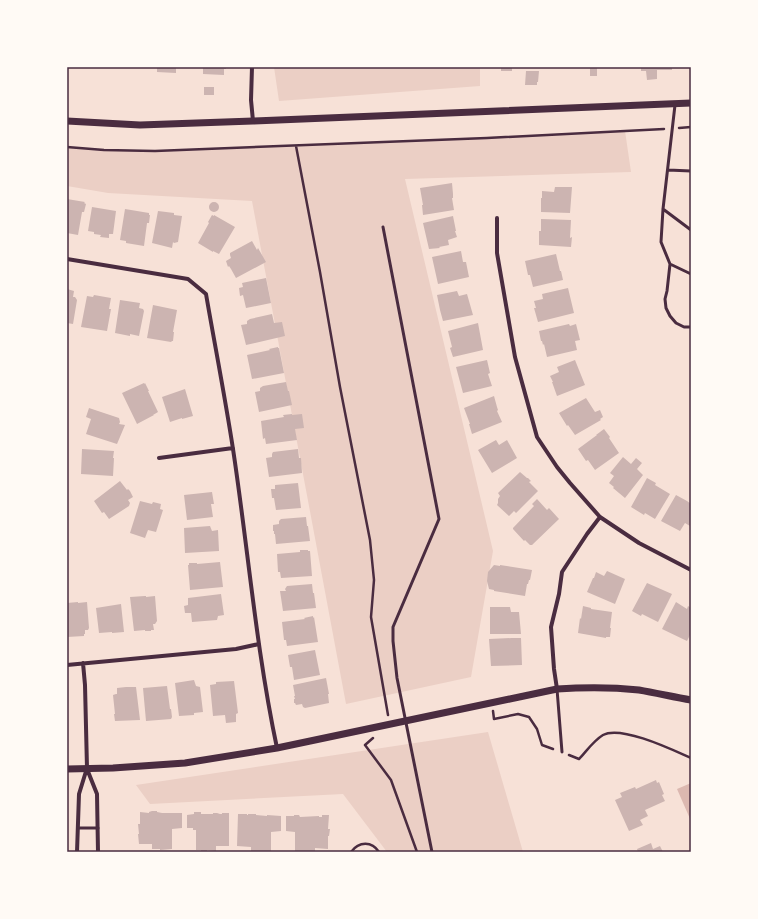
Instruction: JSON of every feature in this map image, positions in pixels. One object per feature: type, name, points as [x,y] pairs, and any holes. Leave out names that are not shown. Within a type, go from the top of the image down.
[{"type":"street","points":[[252,67],[253,121]]},
{"type":"street","points":[[67,121],[140,125],[691,103]]},
{"type":"street","points":[[497,218],[497,254],[515,357],[537,437],[557,467],[600,517],[639,543],[691,570]]},
{"type":"street","points":[[67,259],[188,279],[206,294],[233,448],[259,644],[271,722],[277,748]]},
{"type":"street","points":[[159,458],[233,448]]},
{"type":"street","points":[[557,689],[551,627],[559,594],[562,572],[600,517]]},
{"type":"street","points":[[67,665],[236,649],[259,644]]},
{"type":"street","points":[[77,852],[79,794],[87,768],[83,663]]},
{"type":"street","points":[[67,769],[113,768],[185,763],[277,748],[557,689],[584,688],[638,690],[691,700]]},
{"type":"street","points":[[87,768],[97,794],[98,852]]},
{"type":"lane","points":[[675,104],[663,210],[661,242],[670,264],[665,299],[666,308],[676,323],[684,327],[691,327]]},
{"type":"lane","points":[[668,170],[691,171]]},
{"type":"lane","points":[[663,210],[691,230]]},
{"type":"lane","points":[[382,227],[439,519],[394,627],[393,641],[397,678],[432,852]]},
{"type":"lane","points":[[670,264],[691,274]]},
{"type":"lane","points":[[557,689],[562,752]]},
{"type":"lane","points":[[78,828],[98,828]]},
{"type":"path","points":[[67,147],[104,150],[155,151],[487,138],[691,127]]},
{"type":"path","points":[[296,146],[370,540],[374,580],[371,617],[389,724]]},
{"type":"path","points":[[491,703],[494,719],[518,714],[529,717],[537,729],[542,745],[579,760],[592,744],[604,735],[619,732],[663,745],[691,758]]},
{"type":"path","points":[[375,736],[365,745],[391,780],[417,852]]},
{"type":"path","points":[[351,852],[354,848],[364,844],[374,846],[380,852]]},
{"type":"shaded area","points":[[274,67],[480,67],[480,86],[279,101]]},
{"type":"shaded area","points":[[625,131],[631,172],[405,179],[493,551],[471,677],[346,704],[252,201],[108,193],[67,186],[67,147],[155,151]]},
{"type":"shaded area","points":[[488,732],[523,852],[387,852],[343,794],[150,804],[136,785]]},
{"type":"shaded area","points":[[691,783],[691,821],[677,789]]},
{"type":"building","points":[[157,67],[176,67],[176,73],[157,72]]},
{"type":"building","points":[[203,67],[226,67],[226,69],[224,69],[224,75],[203,74]]},
{"type":"building","points":[[501,67],[512,67],[512,71],[501,71]]},
{"type":"building","points":[[590,67],[597,67],[597,76],[590,76]]},
{"type":"building","points":[[641,67],[672,67],[672,70],[657,70],[657,79],[647,80],[646,71],[641,71]]},
{"type":"building","points":[[526,71],[539,71],[537,85],[525,85]]},
{"type":"building","points":[[204,87],[214,87],[214,95],[204,95]]},
{"type":"building","points":[[452,183],[454,210],[423,215],[420,188]]},
{"type":"building","points":[[555,187],[572,187],[570,213],[541,212],[542,191],[554,192]]},
{"type":"building","points":[[67,199],[85,202],[84,203],[86,204],[84,212],[82,212],[78,235],[67,233]]},
{"type":"building","points":[[212,202],[216,202],[219,207],[216,212],[212,212],[209,209],[209,205]]},
{"type":"building","points":[[92,207],[116,211],[113,234],[109,234],[109,238],[100,237],[101,235],[88,231]]},
{"type":"building","points":[[125,209],[149,213],[149,223],[147,223],[144,246],[126,243],[126,241],[120,240]]},
{"type":"building","points":[[158,211],[174,213],[174,215],[182,216],[178,242],[173,242],[172,248],[152,243]]},
{"type":"building","points":[[212,215],[235,227],[219,254],[198,243]]},
{"type":"building","points":[[453,216],[457,237],[448,240],[449,245],[429,249],[423,223]]},
{"type":"building","points":[[541,219],[571,220],[571,247],[539,245]]},
{"type":"building","points":[[252,241],[266,262],[236,278],[229,266],[228,267],[226,261],[231,258],[230,253]]},
{"type":"building","points":[[461,251],[463,262],[466,262],[469,277],[438,284],[432,257]]},
{"type":"building","points":[[556,254],[563,280],[533,287],[530,275],[528,275],[525,261]]},
{"type":"building","points":[[266,278],[271,303],[246,308],[243,295],[240,296],[239,288],[243,287],[242,283]]},
{"type":"building","points":[[568,288],[574,313],[538,322],[534,308],[536,308],[534,301],[543,299],[542,294]]},
{"type":"building","points":[[67,289],[74,291],[73,297],[77,300],[73,324],[67,323]]},
{"type":"building","points":[[457,291],[459,296],[467,294],[473,315],[443,321],[437,295]]},
{"type":"building","points":[[94,295],[111,298],[109,309],[111,309],[107,331],[81,327],[87,296],[93,297]]},
{"type":"building","points":[[120,300],[140,303],[139,308],[143,309],[144,311],[139,336],[115,333]]},
{"type":"building","points":[[153,305],[177,310],[173,341],[171,342],[147,338]]},
{"type":"building","points":[[272,314],[274,323],[282,322],[285,336],[246,345],[241,325],[247,324],[247,321],[250,319]]},
{"type":"building","points":[[478,323],[483,350],[453,357],[450,348],[452,347],[448,331]]},
{"type":"building","points":[[569,324],[570,326],[576,324],[580,340],[575,341],[577,350],[547,357],[539,331]]},
{"type":"building","points":[[278,347],[284,373],[252,379],[247,355]]},
{"type":"building","points":[[487,360],[490,373],[488,374],[492,386],[463,393],[456,367]]},
{"type":"building","points":[[575,360],[585,385],[557,396],[550,376],[559,372],[557,367]]},
{"type":"building","points":[[286,382],[292,405],[259,412],[255,392],[260,391],[260,388],[263,386]]},
{"type":"building","points":[[144,383],[158,412],[137,424],[122,393]]},
{"type":"building","points":[[185,389],[193,416],[170,422],[162,397]]},
{"type":"building","points":[[494,396],[497,411],[502,422],[472,434],[464,408]]},
{"type":"building","points":[[586,398],[595,412],[600,410],[603,417],[600,419],[601,420],[575,435],[559,413]]},
{"type":"building","points":[[89,408],[119,418],[119,424],[125,425],[117,444],[86,434],[91,419],[86,417]]},
{"type":"building","points":[[292,414],[302,414],[304,428],[295,429],[297,440],[266,444],[265,438],[263,439],[261,421]]},
{"type":"building","points":[[604,429],[619,453],[595,470],[588,460],[586,461],[578,449]]},
{"type":"building","points":[[496,440],[499,445],[507,440],[517,458],[492,473],[478,450]]},
{"type":"building","points":[[82,449],[114,451],[113,476],[81,474]]},
{"type":"building","points":[[298,449],[299,458],[301,458],[302,473],[269,477],[266,458],[272,457],[273,452]]},
{"type":"building","points":[[623,457],[631,464],[636,458],[642,463],[637,469],[643,475],[625,498],[609,483],[614,476],[610,473]]},
{"type":"building","points":[[520,472],[531,481],[529,482],[538,491],[516,513],[514,511],[509,516],[497,505],[500,496],[498,493]]},
{"type":"building","points":[[647,478],[670,494],[655,519],[645,513],[644,515],[631,507]]},
{"type":"building","points":[[120,481],[127,490],[128,489],[130,491],[133,497],[128,500],[130,503],[129,506],[109,519],[104,512],[102,513],[94,501]]},
{"type":"building","points":[[298,483],[301,508],[276,510],[271,489],[275,489],[275,485]]},
{"type":"building","points":[[212,492],[214,504],[211,504],[213,517],[187,520],[184,495]]},
{"type":"building","points":[[676,495],[691,504],[691,524],[690,526],[685,523],[680,531],[661,521]]},
{"type":"building","points":[[537,499],[547,510],[549,508],[559,519],[532,545],[530,545],[525,540],[524,541],[513,528],[534,506],[532,504]]},
{"type":"building","points":[[140,501],[152,504],[153,502],[161,504],[160,509],[163,510],[156,532],[148,530],[145,538],[130,533]]},
{"type":"building","points":[[306,517],[310,541],[276,544],[273,525],[279,524],[281,519]]},
{"type":"building","points":[[210,526],[212,531],[218,530],[219,551],[185,553],[184,528]]},
{"type":"building","points":[[300,550],[310,551],[312,576],[281,578],[280,572],[278,572],[277,554],[300,552]]},
{"type":"building","points":[[220,562],[223,587],[190,590],[189,563],[197,564]]},
{"type":"building","points":[[494,565],[532,570],[525,596],[489,589],[487,581],[488,572]]},
{"type":"building","points":[[607,571],[625,579],[615,604],[587,592],[596,572],[604,576]]},
{"type":"building","points":[[647,583],[672,594],[658,622],[632,611]]},
{"type":"building","points":[[312,584],[316,608],[283,611],[280,591],[286,591],[285,589],[287,586]]},
{"type":"building","points":[[221,594],[224,615],[218,616],[217,620],[192,622],[191,613],[185,613],[184,606],[188,605],[188,598]]},
{"type":"building","points":[[155,596],[157,621],[153,624],[154,630],[134,631],[130,597]]},
{"type":"building","points":[[87,602],[89,628],[88,630],[85,630],[84,636],[67,637],[67,603]]},
{"type":"building","points":[[676,602],[687,609],[688,606],[691,608],[691,633],[687,641],[662,629]]},
{"type":"building","points":[[121,604],[124,632],[99,633],[96,608]]},
{"type":"building","points":[[583,606],[591,609],[612,612],[610,637],[606,638],[578,633]]},
{"type":"building","points":[[490,607],[510,607],[511,612],[519,612],[521,634],[490,634]]},
{"type":"building","points":[[313,616],[318,642],[287,646],[286,640],[284,640],[282,622],[305,619],[304,618]]},
{"type":"building","points":[[521,638],[522,665],[491,666],[489,639]]},
{"type":"building","points":[[315,650],[320,675],[294,680],[288,655]]},
{"type":"building","points":[[326,678],[329,703],[305,708],[302,704],[296,705],[294,703],[295,696],[293,685]]},
{"type":"building","points":[[194,680],[196,686],[200,687],[203,712],[194,713],[194,715],[179,716],[175,683]]},
{"type":"building","points":[[234,681],[238,713],[236,714],[236,722],[226,723],[225,715],[213,716],[210,685],[216,684],[216,682]]},
{"type":"building","points":[[167,686],[172,717],[171,719],[146,721],[143,688]]},
{"type":"building","points":[[136,687],[140,720],[115,721],[113,695],[117,694],[117,688]]},
{"type":"building","points":[[656,780],[657,783],[659,782],[665,801],[645,810],[648,816],[640,820],[643,825],[629,831],[615,800],[622,797],[620,793],[635,787],[636,789]]},
{"type":"building","points":[[152,811],[162,813],[182,813],[182,828],[172,829],[172,849],[152,849],[152,844],[139,844],[138,824],[140,824],[140,812],[149,813]]},
{"type":"building","points":[[194,812],[201,812],[201,814],[229,813],[229,846],[216,846],[216,851],[207,850],[207,852],[196,850],[196,830],[193,830],[193,828],[187,828],[187,815],[194,814]]},
{"type":"building","points":[[238,814],[281,816],[281,831],[271,832],[271,852],[251,852],[251,847],[237,846]]},
{"type":"building","points":[[299,815],[300,817],[322,817],[322,815],[329,815],[328,829],[330,829],[328,836],[328,849],[315,848],[315,852],[295,852],[295,832],[286,831],[286,816]]},
{"type":"building","points":[[651,843],[653,849],[660,846],[663,852],[638,852],[637,849]]}]
